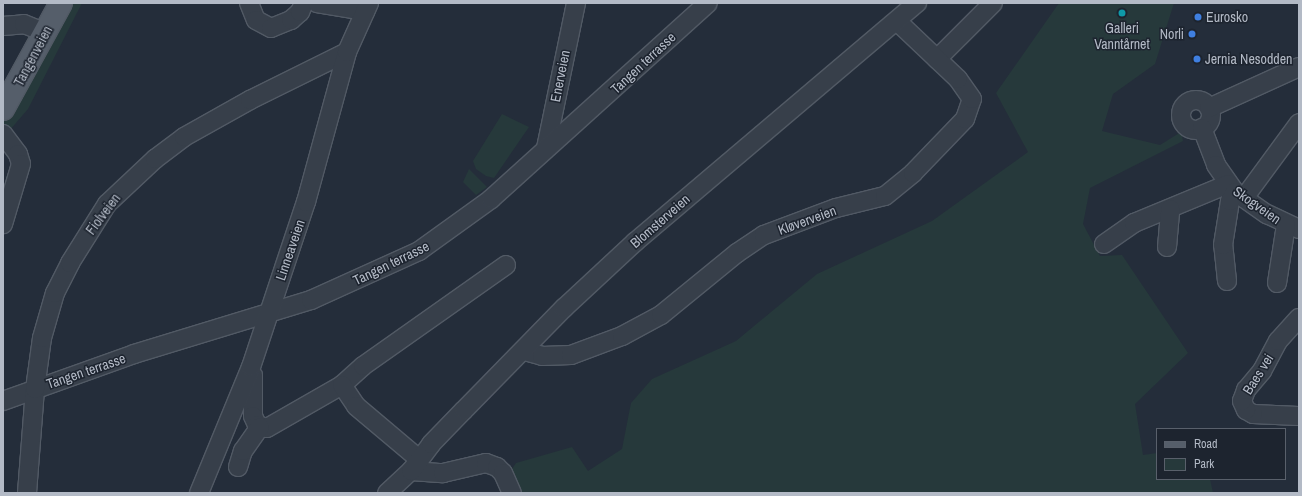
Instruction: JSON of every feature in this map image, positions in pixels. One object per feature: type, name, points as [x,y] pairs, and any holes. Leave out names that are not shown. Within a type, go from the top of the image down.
[{"type":"main road","name":"Tangenveien","points":[[3,109],[46,33],[61,3]]},
{"type":"street","points":[[249,3],[256,20],[271,28],[291,20],[300,12],[304,3]]},
{"type":"street","points":[[317,3],[367,7]]},
{"type":"street","name":"Enerveien","points":[[546,148],[576,3]]},
{"type":"street","name":"Tangen terrasse","points":[[3,401],[173,342],[311,300],[432,244],[491,199],[546,148],[633,73],[708,3]]},
{"type":"street","name":"Blomsterveien","points":[[387,493],[525,351],[564,308],[635,242],[898,22],[917,3]]},
{"type":"street","points":[[937,59],[993,3]]},
{"type":"street","name":"Linneaveien","points":[[199,493],[252,367],[268,313],[306,202],[347,52],[367,7]]},
{"type":"street","name":"Kløverveien","points":[[525,351],[542,356],[571,355],[622,336],[661,315],[737,253],[764,235],[836,208],[885,196],[933,154],[969,112],[972,99],[968,91],[898,22]]},
{"type":"street","points":[[3,26],[24,24],[46,33]]},
{"type":"street","name":"Fiolveien","points":[[27,493],[35,389],[42,338],[55,293],[70,263],[107,204],[155,159],[184,137],[250,100],[347,52]]},
{"type":"street","points":[[1209,108],[1299,67]]},
{"type":"street","points":[[1193,100],[1202,102],[1209,108],[1209,122],[1202,128],[1189,128],[1183,121],[1182,112],[1184,107],[1193,100]]},
{"type":"street","points":[[1227,281],[1223,245],[1230,201],[1236,191],[1299,123]]},
{"type":"street","name":"Skogveien","points":[[1202,128],[1216,165],[1236,191],[1292,227]]},
{"type":"street","points":[[3,134],[18,154],[21,164],[3,224]]},
{"type":"street","points":[[1104,244],[1134,223],[1170,209],[1236,191]]},
{"type":"street","points":[[1167,247],[1170,209]]},
{"type":"street","points":[[1277,283],[1292,227]]},
{"type":"street","points":[[252,367],[253,416],[260,427],[267,428],[279,423],[301,407],[342,385],[363,366],[506,264]]},
{"type":"street","name":"Baes vei","points":[[1298,416],[1269,416],[1253,414],[1246,410],[1242,401],[1246,390],[1262,371],[1282,335],[1299,318]]},
{"type":"street","points":[[342,385],[356,406],[415,465],[443,473],[486,463],[497,467],[503,473],[512,493]]},
{"type":"street","points":[[238,467],[243,451],[260,427]]},
{"type":"green space","points":[[49,3],[82,3],[28,109],[3,138],[3,89]]},
{"type":"green space","points":[[1059,3],[1174,3],[1155,64],[1113,94],[1102,131],[1160,145],[1181,132],[1183,141],[1090,188],[1083,224],[1100,256],[1122,255],[1188,353],[1135,404],[1143,455],[1156,453],[1156,480],[1210,480],[1213,493],[518,493],[512,469],[516,463],[572,447],[588,471],[622,449],[631,403],[652,379],[736,341],[817,274],[932,221],[1028,152],[996,93]]},
{"type":"green space","points":[[502,114],[529,127],[494,178],[486,176],[476,169],[473,161]]},
{"type":"green space","points":[[469,169],[487,187],[476,195],[463,182]]},
{"type":"place","name":"Galleri Vanntårnet","points":[[1122,13]]},
{"type":"place","name":"Eurosko","points":[[1198,17]]},
{"type":"place","name":"Norli","points":[[1192,34]]},
{"type":"place","name":"Jernia Nesodden","points":[[1197,59]]}]
